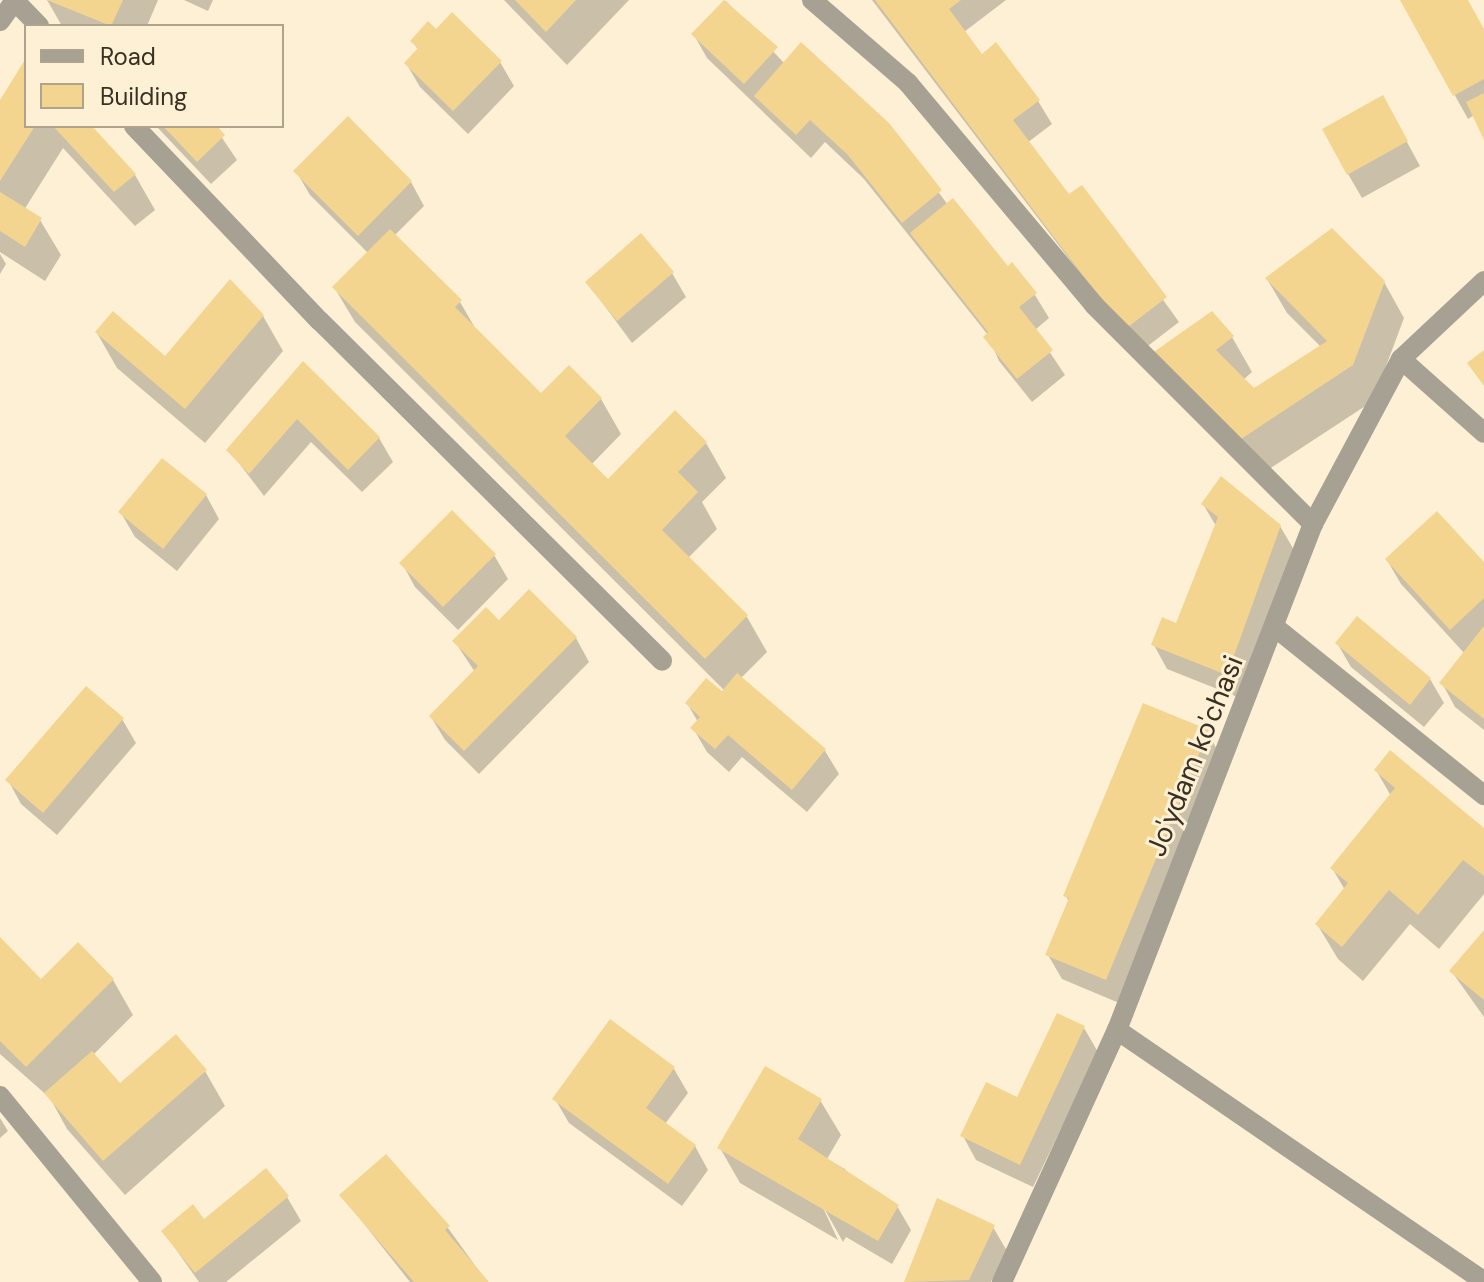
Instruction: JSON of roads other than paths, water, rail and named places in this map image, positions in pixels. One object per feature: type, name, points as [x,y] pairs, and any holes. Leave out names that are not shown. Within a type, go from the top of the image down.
[{"type":"street","points":[[0,21],[15,0],[37,24]]},
{"type":"street","points":[[812,0],[908,83],[1094,305],[1313,524]]},
{"type":"street","points":[[136,128],[320,321],[662,661]]},
{"type":"street","name":"Jo'ydam ko'chasi","points":[[1002,1282],[1117,1030],[1276,628],[1313,524],[1401,359],[1484,281]]},
{"type":"street","points":[[1401,359],[1484,433]]},
{"type":"street","points":[[1276,628],[1484,795]]},
{"type":"street","points":[[1117,1030],[1484,1281]]},
{"type":"street","points":[[0,1096],[152,1282]]}]
